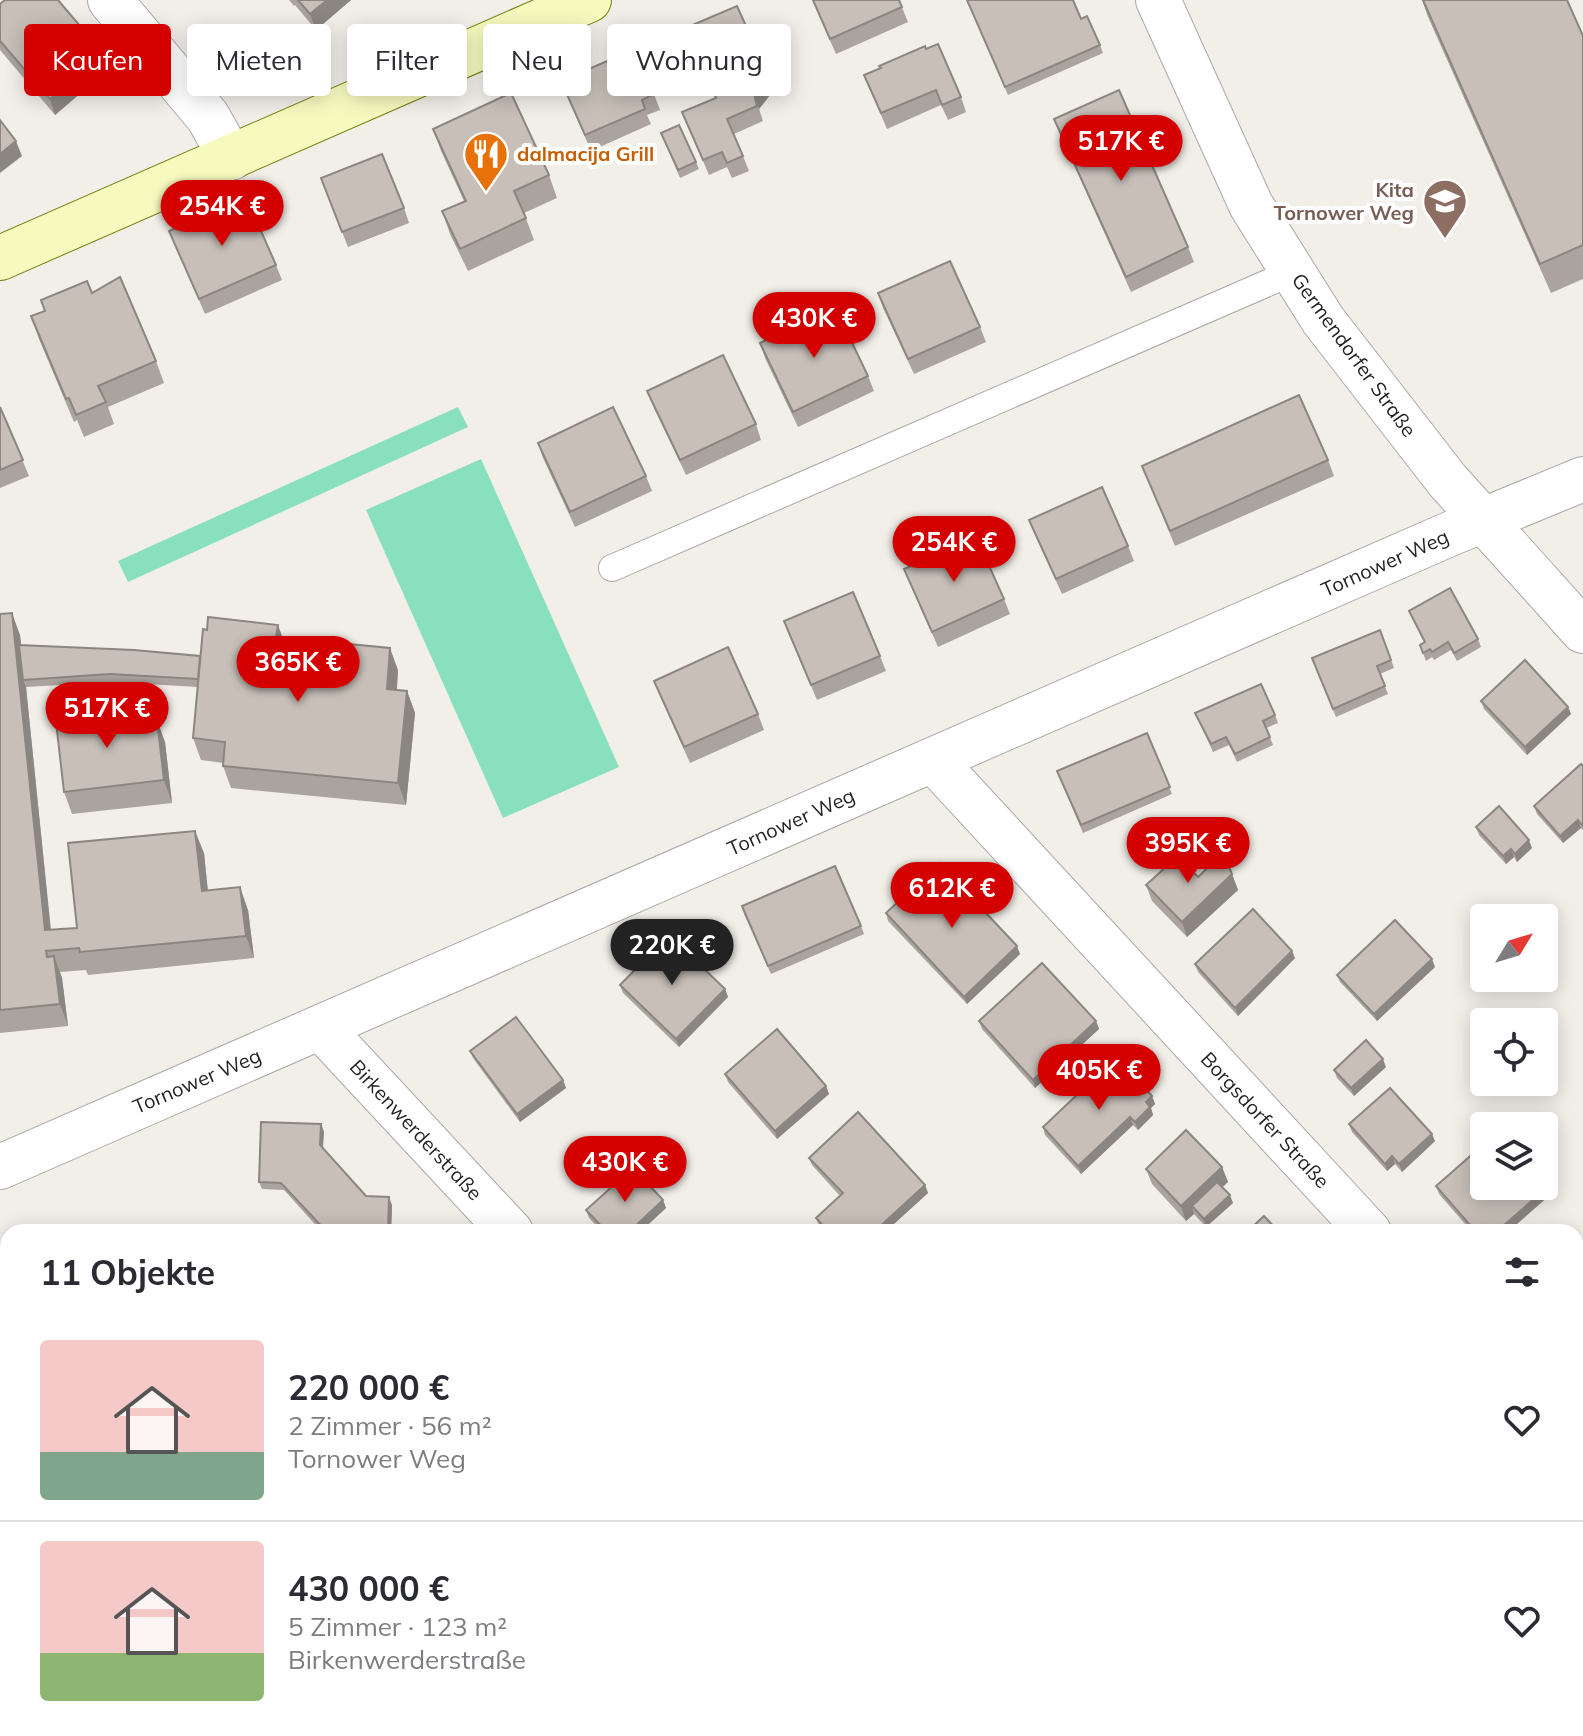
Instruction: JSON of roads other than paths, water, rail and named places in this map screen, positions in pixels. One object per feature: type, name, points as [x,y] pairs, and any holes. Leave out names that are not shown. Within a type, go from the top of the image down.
[{"type":"main road","points":[[0,258],[589,0]]},
{"type":"street","points":[[110,0],[208,117],[231,158]]},
{"type":"street","name":"Germendorfer Straße","points":[[1158,0],[1251,205],[1333,333],[1447,480],[1583,631]]},
{"type":"street","name":"Tornower Weg","points":[[0,1167],[1482,520],[1583,479]]},
{"type":"street","name":"Borgsdorfer Straße","points":[[933,760],[1362,1224]]},
{"type":"street","name":"Birkenwerderstraße","points":[[321,1028],[504,1224]]},
{"type":"lane","points":[[612,568],[1293,272]]},
{"type":"place","name":"dalmacija Grill","points":[[486,193]]},
{"type":"place","name":"Kita Tornower Weg","points":[[1445,240]]}]
